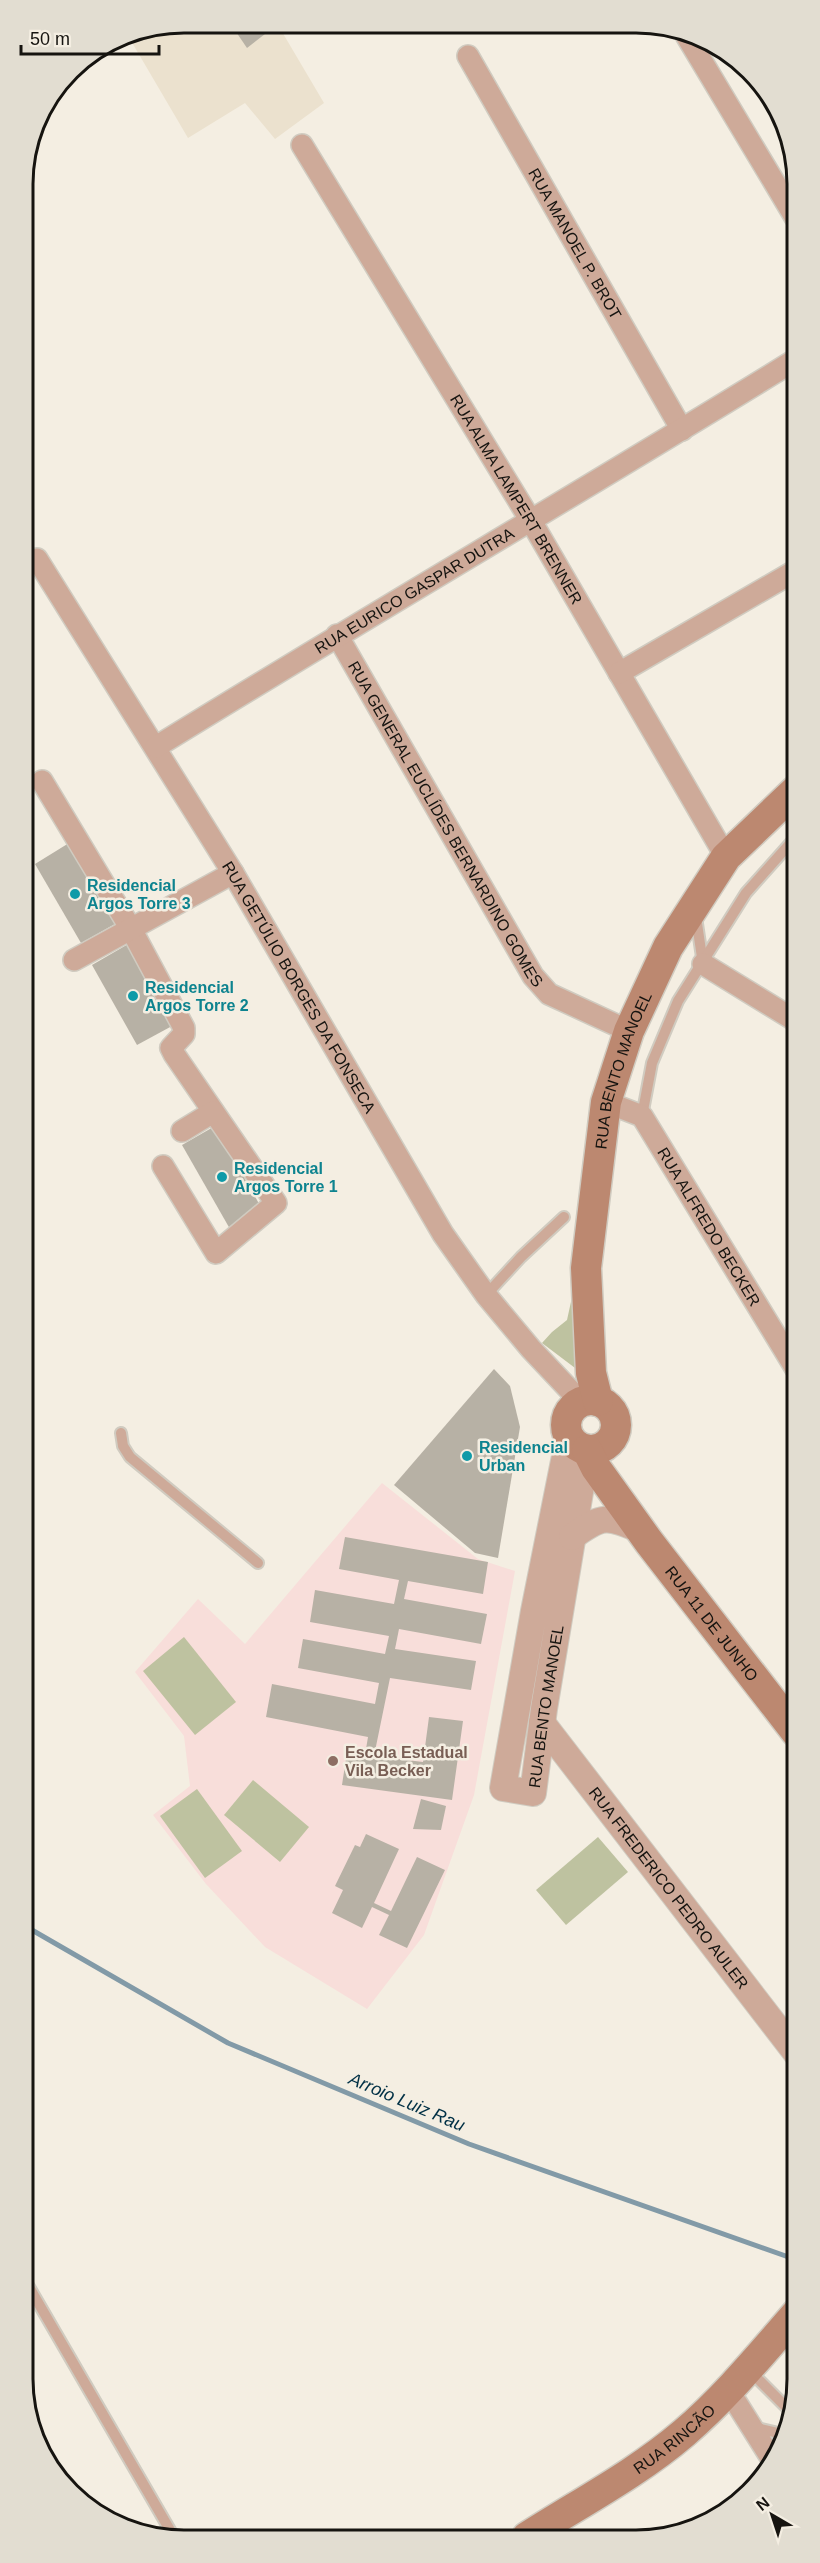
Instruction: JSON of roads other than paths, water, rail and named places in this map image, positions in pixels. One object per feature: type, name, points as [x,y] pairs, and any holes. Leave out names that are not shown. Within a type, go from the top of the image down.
[{"type":"main road","name":"RUA BENTO MANOEL","points":[[589,1401],[591,1373],[586,1268],[606,1102],[629,1031],[668,947],[726,857],[787,799]]},
{"type":"main road","points":[[589,1401],[606,1404],[616,1417],[615,1434],[587,1444],[566,1420],[569,1413],[589,1401]]},
{"type":"main road","name":"RUA 11 DE JUNHO","points":[[587,1444],[596,1468],[635,1523],[787,1720]]},
{"type":"main road","name":"RUA RINCÃO","points":[[542,2530],[618,2482],[683,2434],[787,2329]]},
{"type":"street","points":[[691,44],[787,204]]},
{"type":"street","name":"RUA MANOEL P. BROT","points":[[468,57],[682,430]]},
{"type":"street","name":"RUA ALMA LAMPERT BRENNER","points":[[302,145],[531,521],[726,857]]},
{"type":"street","name":"RUA EURICO GASPAR DUTRA","points":[[156,747],[337,635],[531,521],[787,365]]},
{"type":"street","name":"RUA GETÚLIO BORGES DA FONSECA","points":[[37,559],[233,873],[443,1234],[486,1295],[531,1349],[589,1401]]},
{"type":"street","points":[[619,673],[787,576]]},
{"type":"street","name":"RUA GENERAL EUCLÍDES BERNARDINO GOMES","points":[[337,635],[533,976],[549,994],[629,1031]]},
{"type":"street","points":[[42,781],[131,929],[184,1028],[184,1034],[171,1048],[276,1203],[216,1253],[163,1166]]},
{"type":"street","points":[[74,960],[233,873]]},
{"type":"street","points":[[703,964],[787,1016]]},
{"type":"street","points":[[606,1102],[642,1116]]},
{"type":"street","points":[[182,1131],[213,1112]]},
{"type":"street","name":"RUA ALFREDO BECKER","points":[[642,1116],[787,1354]]},
{"type":"street","name":"RUA BENTO MANOEL","points":[[587,1444],[542,1723],[533,1793],[503,1788],[534,1611],[587,1444]]},
{"type":"street","points":[[573,1538],[600,1520],[613,1519],[635,1523]]},
{"type":"street","name":"RUA FREDERICO PEDRO AULER","points":[[542,1723],[787,2041]]},
{"type":"street","points":[[738,2380],[752,2427],[768,2452]]},
{"type":"lane","points":[[642,1116],[652,1063],[678,1001],[746,893],[787,847]]},
{"type":"lane","points":[[694,907],[703,964]]},
{"type":"lane","points":[[486,1295],[521,1257],[564,1217]]},
{"type":"lane","points":[[121,1433],[123,1446],[130,1457],[258,1563]]},
{"type":"lane","points":[[33,2294],[170,2529]]},
{"type":"lane","points":[[738,2380],[784,2409]]},
{"type":"lane","points":[[752,2427],[777,2433]]},
{"type":"waterway","name":"Arroio Luiz Rau","points":[[33,1931],[228,2043],[469,2144],[787,2256]]},
{"type":"place","name":"Residencial Argos Torre 3","points":[[75,894]]},
{"type":"place","name":"Residencial Argos Torre 2","points":[[133,996]]},
{"type":"place","name":"Residencial Argos Torre 1","points":[[222,1177]]},
{"type":"place","name":"Residencial Urban","points":[[467,1456]]},
{"type":"place","name":"Escola Estadual Vila Becker","points":[[333,1761]]}]
